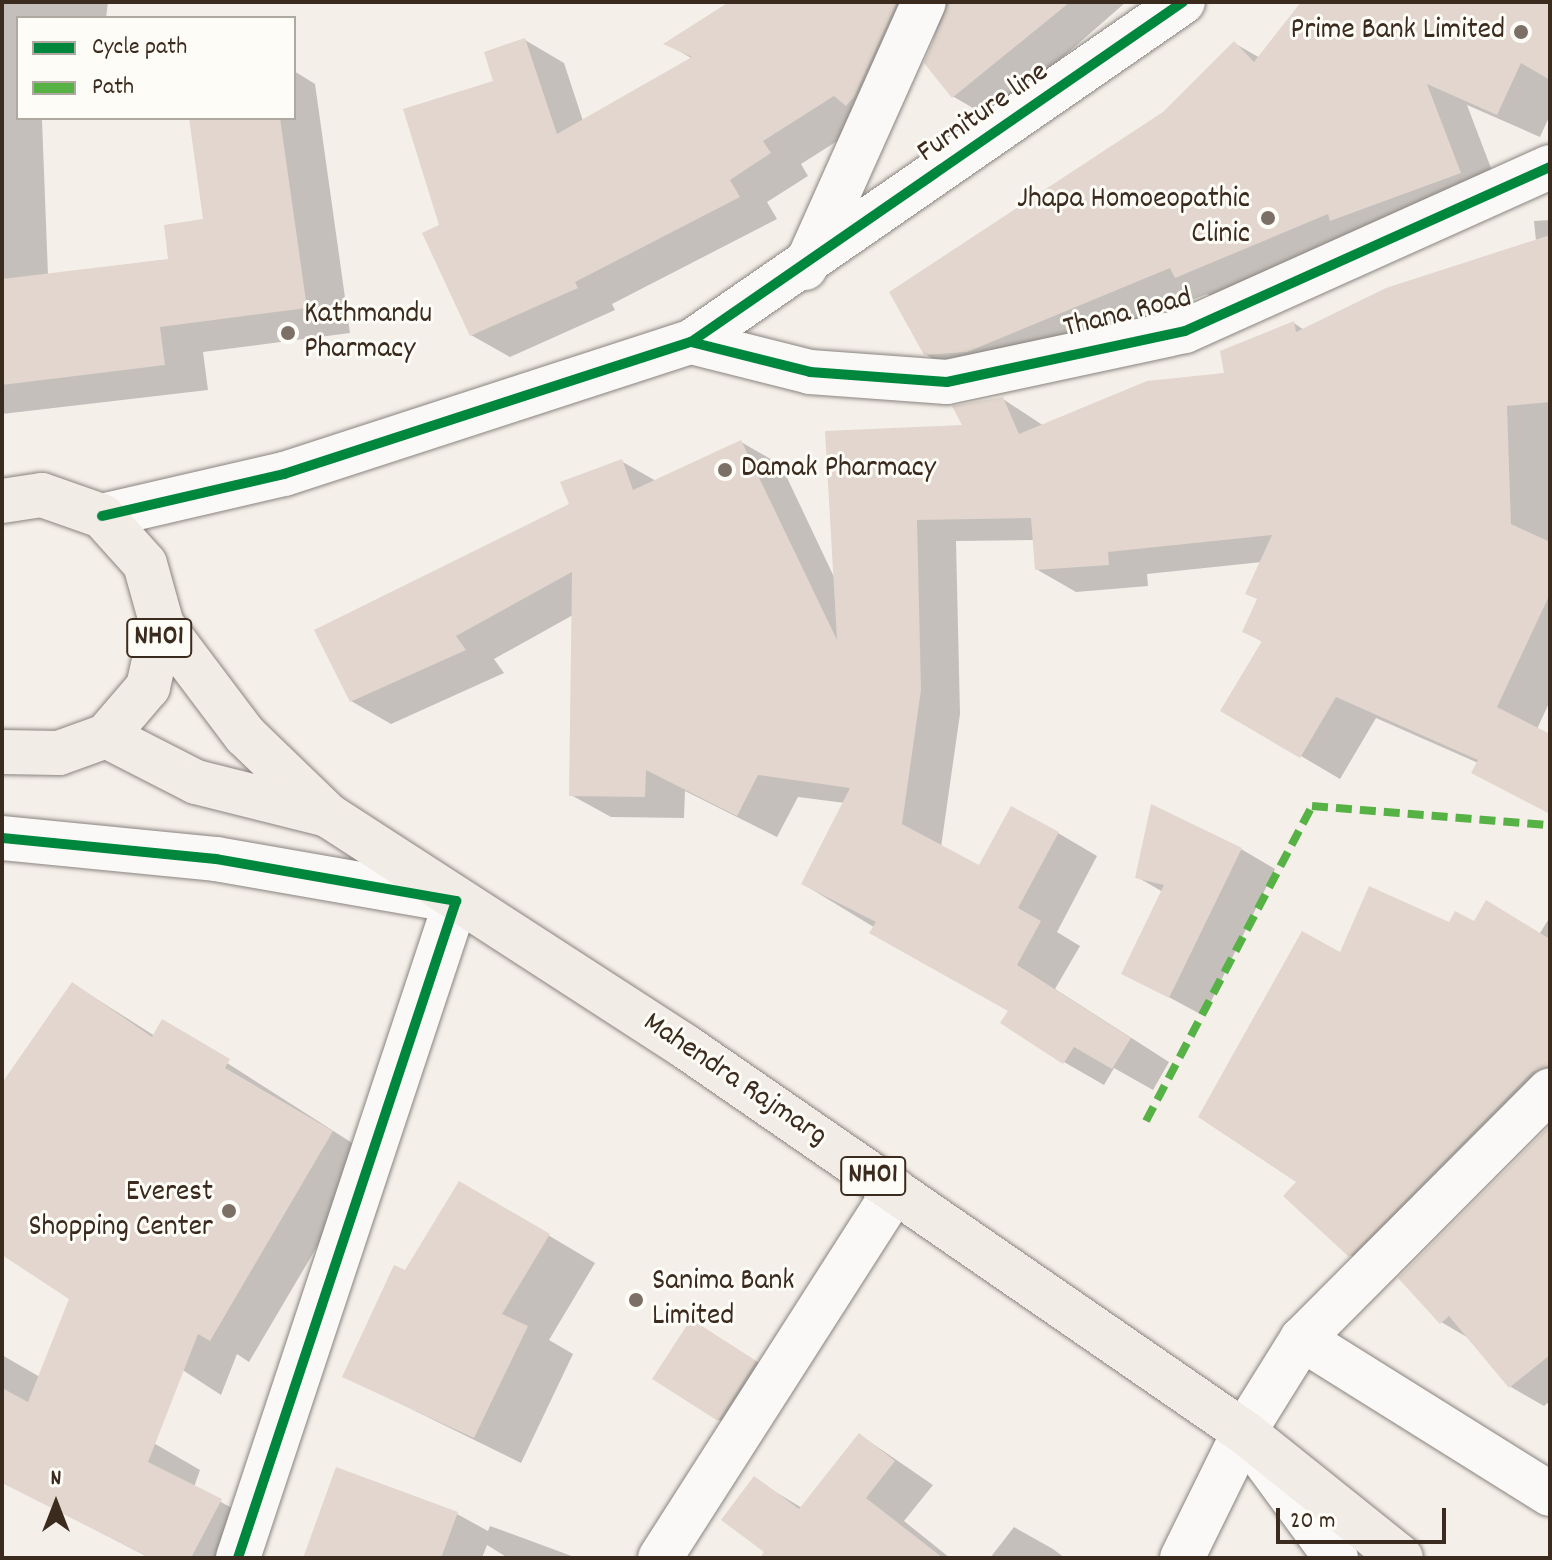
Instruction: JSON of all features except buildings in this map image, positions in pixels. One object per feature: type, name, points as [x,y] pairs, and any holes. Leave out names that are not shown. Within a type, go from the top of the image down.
[{"type":"highway","name":"NH01","points":[[2,501],[42,495],[102,516],[145,564],[162,625],[245,735],[329,816]]},
{"type":"highway","name":"NH01","points":[[2,752],[59,753],[106,736],[148,687],[162,625]]},
{"type":"highway","name":"NH01","points":[[106,736],[196,782],[329,816]]},
{"type":"highway","name":"Mahendra Rajmarg","points":[[329,816],[895,1191],[1244,1432],[1401,1558]]},
{"type":"street","points":[[805,268],[924,2]]},
{"type":"street","name":"Furniture line","points":[[102,516],[284,474],[691,342],[805,268],[1183,2]]},
{"type":"street","name":"Thana Road","points":[[691,342],[810,372],[947,382],[1185,331],[1550,167]]},
{"type":"street","points":[[2,838],[216,859],[456,901],[238,1558]]},
{"type":"street","points":[[1182,1558],[1244,1432],[1302,1339],[1550,1090]]},
{"type":"street","points":[[660,1558],[895,1191]]},
{"type":"street","points":[[1302,1339],[1550,1494]]},
{"type":"street","points":[[1244,1432],[1336,1558]]},
{"type":"marked path","points":[[1146,1121],[1312,806],[1550,825]]},
{"type":"cycle path","points":[[102,516],[284,474],[691,342],[1183,2]]},
{"type":"cycle path","points":[[691,342],[810,372],[947,382],[1185,331],[1550,167]]},
{"type":"cycle path","points":[[2,838],[216,859],[456,901],[238,1558]]},
{"type":"place","name":"Prime Bank Limited","points":[[1521,32]]},
{"type":"place","name":"Jhapa Homoeopathic Clinic","points":[[1268,218]]},
{"type":"place","name":"Kathmandu Pharmacy","points":[[288,333]]},
{"type":"place","name":"Damak Pharmacy","points":[[725,470]]},
{"type":"place","name":"Everest Shopping Center","points":[[229,1211]]},
{"type":"place","name":"Sanima Bank Limited","points":[[636,1300]]}]
